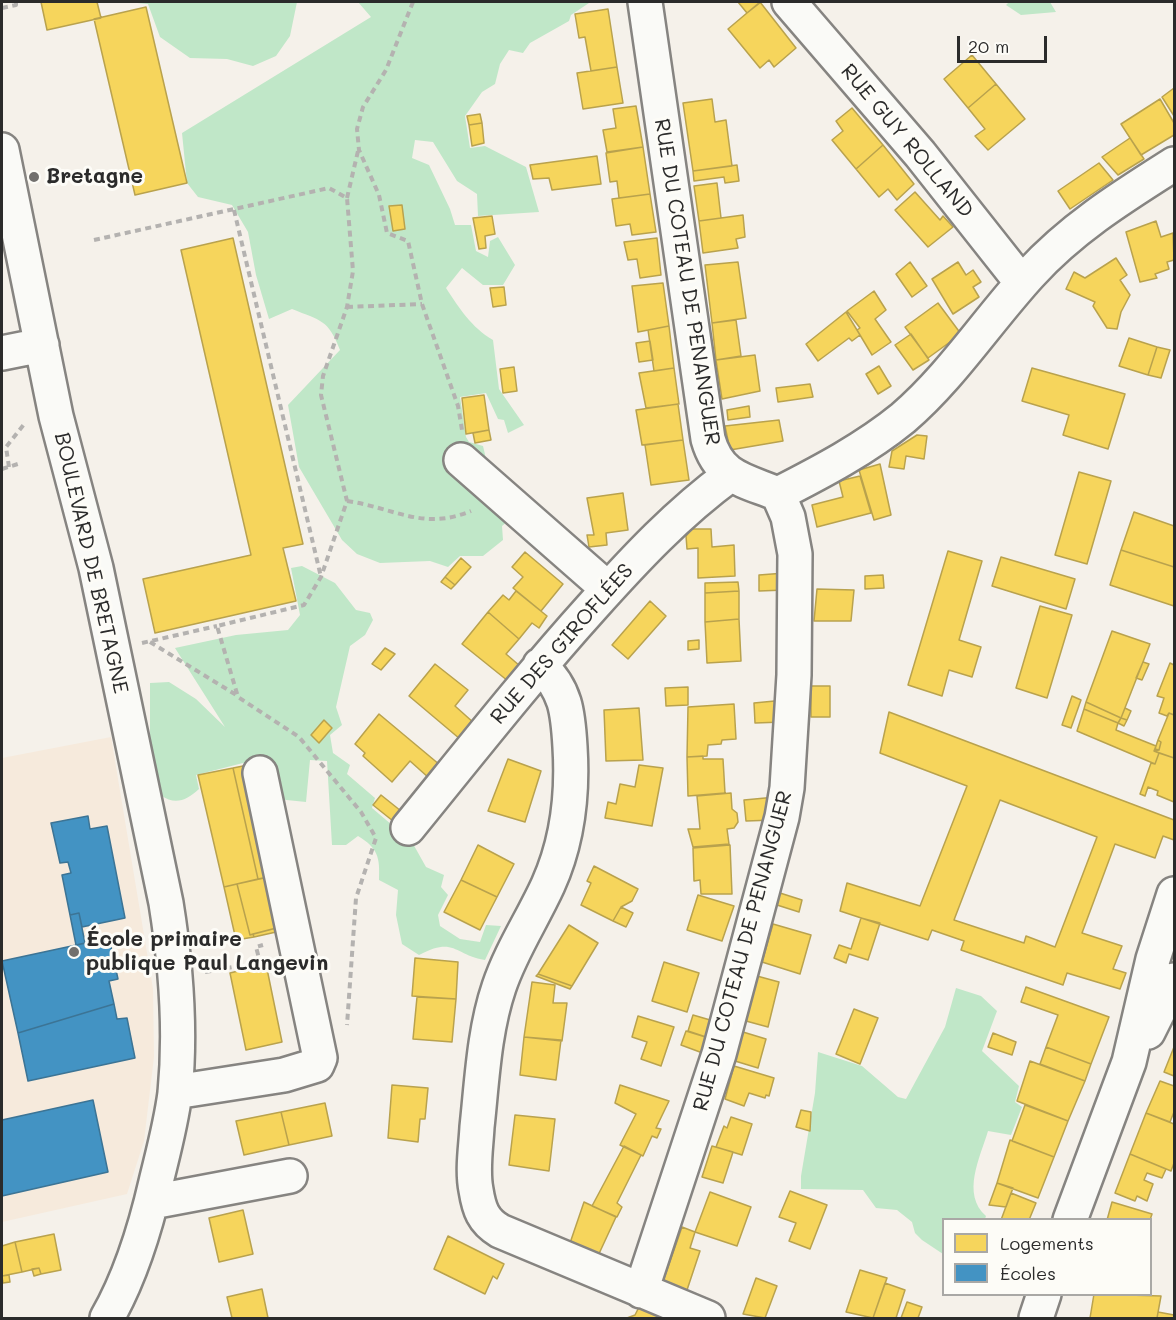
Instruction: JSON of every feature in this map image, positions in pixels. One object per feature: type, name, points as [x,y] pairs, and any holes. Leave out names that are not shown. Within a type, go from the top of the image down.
[{"type":"street","name":"RUE DU COTEAU DE PENANGUER","points":[[645,2],[708,439],[715,460],[730,475]]},
{"type":"street","name":"RUE GUY ROLLAND","points":[[789,2],[920,154],[1022,283]]},
{"type":"street","name":"BOULEVARD DE BRETAGNE","points":[[2,150],[52,396],[96,568],[166,903],[175,977],[177,1049],[175,1092],[152,1202],[130,1272],[107,1318]]},
{"type":"street","points":[[730,475],[778,494],[842,459],[904,417],[973,342],[1022,283],[1103,208],[1174,164]]},
{"type":"street","points":[[2,353],[42,345]]},
{"type":"street","points":[[461,460],[608,589]]},
{"type":"street","name":"RUE DES GIROFLÉES","points":[[408,828],[540,665],[608,589],[672,522],[730,475]]},
{"type":"street","name":"RUE DU COTEAU DE PENANGUER","points":[[641,1291],[719,1054],[782,817],[787,788],[794,675],[795,554],[788,517],[778,494]]},
{"type":"street","points":[[540,665],[562,690],[566,708],[572,766],[568,815],[554,870],[511,956],[494,1005],[482,1082],[475,1188],[482,1215],[488,1224],[704,1318]]},
{"type":"street","points":[[175,1092],[284,1075],[317,1065],[321,1052],[260,772]]},
{"type":"street","points":[[1071,1218],[1129,1062],[1153,959],[1174,894]]},
{"type":"street","points":[[1129,1062],[1174,980]]},
{"type":"street","points":[[152,1202],[290,1176]]},
{"type":"street","points":[[1036,1318],[1043,1296]]},
{"type":"path","points":[[2,8],[16,4],[16,2]]},
{"type":"path","points":[[413,2],[386,70],[363,107],[357,129],[359,150],[379,195],[387,232],[408,241],[422,304],[458,406],[463,435],[461,460]]},
{"type":"path","points":[[112,649],[304,605],[321,577],[347,501],[321,395],[322,376],[346,308],[354,256],[347,198],[359,150]]},
{"type":"path","points":[[94,240],[329,188],[347,198]]},
{"type":"path","points":[[234,210],[321,577]]},
{"type":"path","points":[[346,308],[422,304]]},
{"type":"path","points":[[9,467],[6,447],[44,398],[52,396]]},
{"type":"path","points":[[2,469],[21,464]]},
{"type":"path","points":[[347,501],[374,505],[435,521],[461,516],[502,498]]},
{"type":"path","points":[[217,626],[238,697]]},
{"type":"path","points":[[149,642],[299,737],[361,812],[376,837],[356,898],[346,1035]]},
{"type":"path","points":[[175,977],[260,962],[256,947],[296,937]]},
{"type":"shaded area","name":"École primaire publique Paul Langevin","points":[[111,737],[153,989],[154,1057],[144,1141],[127,1194],[2,1222],[2,758]]},
{"type":"green space","points":[[126,2],[297,2],[290,36],[276,56],[253,66],[227,59],[190,58],[160,37],[148,4]]},
{"type":"green space","points":[[358,2],[589,3],[571,15],[569,21],[530,43],[523,53],[509,50],[500,64],[495,84],[482,92],[465,116],[470,148],[485,146],[526,167],[539,212],[478,216],[477,194],[457,181],[433,142],[415,140],[412,158],[429,165],[455,225],[471,225],[476,251],[488,257],[490,241],[498,237],[515,265],[503,285],[483,285],[462,268],[446,288],[472,323],[493,340],[499,389],[524,425],[508,433],[504,420],[498,419],[486,393],[460,397],[466,437],[469,442],[483,446],[488,467],[515,515],[502,526],[503,540],[483,556],[460,556],[448,567],[430,561],[380,563],[357,554],[342,540],[299,467],[288,405],[340,350],[336,340],[322,322],[292,309],[269,319],[256,275],[248,232],[232,205],[198,197],[187,183],[182,133],[371,17]]},
{"type":"green space","points":[[1009,2],[1050,2],[1056,12],[1021,15],[1006,5]]},
{"type":"green space","points":[[302,566],[335,583],[356,610],[370,613],[373,620],[365,635],[350,646],[336,707],[342,725],[330,735],[333,753],[350,765],[347,774],[375,798],[372,808],[412,842],[426,867],[444,875],[441,887],[448,895],[438,915],[440,926],[460,939],[480,942],[486,925],[501,926],[485,960],[448,947],[440,947],[419,955],[402,944],[396,915],[398,890],[379,880],[379,865],[374,849],[358,836],[346,845],[332,845],[327,761],[310,760],[306,802],[277,799],[251,765],[243,763],[196,775],[199,789],[185,799],[176,801],[161,795],[150,737],[150,683],[169,682],[196,699],[225,727],[175,648],[236,635],[288,630],[300,615],[291,568]]},
{"type":"green space","points":[[956,988],[981,996],[997,1011],[982,1051],[1019,1086],[1015,1102],[1022,1107],[1011,1135],[988,1131],[975,1175],[974,1187],[975,1197],[985,1218],[942,1218],[942,1253],[922,1240],[915,1233],[912,1222],[897,1210],[876,1208],[863,1190],[801,1189],[801,1176],[815,1093],[818,1052],[862,1066],[898,1097],[906,1099],[945,1027]]},
{"type":"building: Logements","points":[[41,2],[97,2],[101,18],[47,30]]},
{"type":"building: Logements","points":[[738,2],[761,2],[747,13]]},
{"type":"building: Logements","points":[[760,2],[796,48],[774,67],[769,60],[760,68],[728,29]]},
{"type":"building: Logements","points":[[146,7],[187,183],[135,195],[94,19]]},
{"type":"building: Logements","points":[[608,9],[617,67],[591,71],[585,37],[579,38],[575,14]]},
{"type":"building: Logements","points":[[972,55],[996,84],[968,108],[944,79]]},
{"type":"building: Logements","points":[[617,67],[623,103],[583,109],[577,73]]},
{"type":"building: Logements","points":[[996,84],[1025,119],[988,150],[975,136],[985,129],[968,108]]},
{"type":"building: Logements","points":[[1174,88],[1174,116],[1162,97]]},
{"type":"building: Logements","points":[[712,99],[715,122],[726,120],[732,166],[693,171],[683,103]]},
{"type":"building: Logements","points":[[1160,99],[1174,123],[1174,135],[1141,155],[1121,124]]},
{"type":"building: Logements","points":[[636,106],[643,147],[607,152],[603,130],[616,128],[613,109]]},
{"type":"building: Logements","points":[[852,108],[883,145],[856,169],[832,140],[843,131],[836,121]]},
{"type":"building: Logements","points":[[480,114],[482,123],[469,125],[467,116]]},
{"type":"building: Logements","points":[[482,123],[484,143],[472,146],[469,125]]},
{"type":"building: Logements","points":[[1130,138],[1144,159],[1118,175],[1102,157]]},
{"type":"building: Logements","points":[[883,145],[914,184],[897,200],[888,189],[879,197],[856,169]]},
{"type":"building: Logements","points":[[643,147],[650,194],[619,198],[617,181],[610,182],[606,153]]},
{"type":"building: Logements","points":[[597,156],[601,184],[552,190],[549,178],[533,179],[530,165]]},
{"type":"building: Logements","points":[[1099,163],[1113,180],[1070,209],[1058,191]]},
{"type":"building: Logements","points":[[737,165],[739,181],[725,183],[724,177],[694,181],[693,171]]},
{"type":"building: Logements","points":[[717,183],[721,218],[699,221],[694,186]]},
{"type":"building: Logements","points":[[915,192],[940,220],[943,216],[953,227],[928,247],[895,210]]},
{"type":"building: Logements","points":[[650,194],[656,232],[632,235],[630,224],[616,226],[612,199]]},
{"type":"building: Logements","points":[[402,205],[405,229],[393,231],[389,206]]},
{"type":"building: Logements","points":[[743,215],[745,237],[736,239],[738,248],[703,253],[699,221]]},
{"type":"building: Logements","points":[[492,216],[495,234],[485,236],[486,248],[479,249],[473,218]]},
{"type":"building: Logements","points":[[1156,221],[1161,237],[1173,233],[1174,260],[1167,262],[1169,269],[1155,274],[1157,278],[1140,282],[1126,232]]},
{"type":"building: Logements","points":[[233,238],[303,544],[283,548],[296,601],[155,633],[143,579],[251,555],[181,250]]},
{"type":"building: Logements","points":[[657,238],[661,275],[640,278],[637,259],[628,260],[624,242]]},
{"type":"building: Logements","points":[[1116,258],[1127,275],[1120,280],[1130,295],[1121,312],[1117,329],[1107,328],[1093,306],[1095,302],[1066,289],[1074,272],[1085,278]]},
{"type":"building: Logements","points":[[738,262],[746,318],[712,323],[705,265]]},
{"type":"building: Logements","points":[[910,262],[927,286],[912,297],[896,274]]},
{"type":"building: Logements","points":[[958,262],[966,275],[973,270],[981,282],[973,287],[979,297],[953,314],[932,279]]},
{"type":"building: Logements","points":[[663,283],[669,326],[638,332],[632,286]]},
{"type":"building: Logements","points":[[504,287],[506,305],[493,307],[490,288]]},
{"type":"building: Logements","points":[[874,291],[886,310],[875,319],[891,342],[872,355],[857,330],[860,328],[847,311]]},
{"type":"building: Logements","points":[[938,303],[961,334],[928,358],[905,327]]},
{"type":"building: Logements","points":[[846,312],[860,335],[852,341],[849,338],[818,361],[806,344]]},
{"type":"building: Logements","points":[[736,320],[741,356],[716,360],[712,323]]},
{"type":"building: Logements","points":[[669,326],[674,368],[654,371],[648,330]]},
{"type":"building: Logements","points":[[911,334],[929,360],[913,370],[895,345]]},
{"type":"building: Logements","points":[[1129,338],[1157,347],[1148,375],[1119,366]]},
{"type":"building: Logements","points":[[650,341],[653,360],[639,362],[636,343]]},
{"type":"building: Logements","points":[[1157,347],[1170,350],[1161,378],[1148,375]]},
{"type":"building: Logements","points":[[755,355],[760,391],[722,399],[716,360]]},
{"type":"building: Logements","points":[[879,366],[891,386],[878,394],[866,374]]},
{"type":"building: Logements","points":[[514,367],[517,391],[503,393],[500,369]]},
{"type":"building: Logements","points":[[674,368],[679,404],[646,408],[639,373]]},
{"type":"building: Logements","points":[[1032,368],[1125,394],[1108,449],[1063,435],[1069,415],[1022,401]]},
{"type":"building: Logements","points":[[810,384],[813,397],[778,402],[776,388]]},
{"type":"building: Logements","points":[[484,395],[489,430],[466,434],[462,398]]},
{"type":"building: Logements","points":[[678,404],[683,440],[642,445],[636,410]]},
{"type":"building: Logements","points":[[749,406],[750,417],[728,420],[727,410]]},
{"type":"building: Logements","points":[[779,420],[783,441],[730,450],[725,426]]},
{"type":"building: Logements","points":[[489,430],[491,440],[475,443],[473,433]]},
{"type":"building: Logements","points":[[917,435],[927,436],[924,459],[906,456],[904,469],[889,467],[892,451]]},
{"type":"building: Logements","points":[[683,440],[689,480],[651,485],[645,445]]},
{"type":"building: Logements","points":[[880,464],[891,515],[874,520],[859,470]]},
{"type":"building: Logements","points":[[1079,472],[1111,481],[1087,564],[1055,555]]},
{"type":"building: Logements","points":[[860,476],[871,513],[817,527],[812,505],[843,497],[839,481]]},
{"type":"building: Logements","points":[[623,493],[628,530],[606,533],[607,545],[589,547],[587,535],[594,535],[587,498]]},
{"type":"building: Logements","points":[[1134,512],[1174,526],[1174,567],[1121,550]]},
{"type":"building: Logements","points":[[692,529],[711,529],[712,547],[734,545],[735,576],[698,578],[698,548],[687,549],[686,536]]},
{"type":"building: Logements","points":[[1121,550],[1174,567],[1174,606],[1110,585]]},
{"type":"building: Logements","points":[[948,551],[982,561],[959,640],[981,647],[972,677],[949,670],[942,696],[908,685]]},
{"type":"building: Logements","points":[[525,552],[563,584],[541,611],[513,588],[523,577],[512,567]]},
{"type":"building: Logements","points":[[1001,557],[1075,579],[1066,609],[992,586]]},
{"type":"building: Logements","points":[[461,558],[471,567],[455,585],[445,577]]},
{"type":"building: Logements","points":[[785,573],[785,590],[759,591],[759,575]]},
{"type":"building: Logements","points":[[883,575],[884,588],[865,589],[865,576]]},
{"type":"building: Logements","points":[[445,577],[455,585],[451,589],[441,582]]},
{"type":"building: Logements","points":[[738,582],[739,591],[705,593],[705,583]]},
{"type":"building: Logements","points":[[817,589],[854,590],[851,621],[814,621]]},
{"type":"building: Logements","points":[[516,591],[547,616],[539,628],[532,623],[519,639],[488,612],[503,595],[509,600]]},
{"type":"building: Logements","points":[[739,591],[739,619],[705,622],[705,593]]},
{"type":"building: Logements","points":[[650,601],[666,616],[628,659],[612,645]]},
{"type":"building: Logements","points":[[1040,606],[1072,615],[1047,698],[1016,688]]},
{"type":"building: Logements","points":[[488,612],[519,639],[506,654],[520,666],[508,681],[462,644]]},
{"type":"building: Logements","points":[[739,619],[741,661],[707,663],[705,622]]},
{"type":"building: Logements","points":[[1112,631],[1150,644],[1121,718],[1086,702]]},
{"type":"building: Logements","points":[[699,640],[699,649],[688,650],[688,641]]},
{"type":"building: Logements","points":[[385,648],[395,654],[381,670],[372,664]]},
{"type":"building: Logements","points":[[1143,662],[1149,664],[1142,680],[1136,678]]},
{"type":"building: Logements","points":[[1170,663],[1174,665],[1174,715],[1169,713],[1167,716],[1159,713],[1164,698],[1157,696]]},
{"type":"building: Logements","points":[[435,664],[468,690],[455,706],[474,723],[460,739],[409,696]]},
{"type":"building: Logements","points":[[811,686],[830,686],[830,717],[811,717]]},
{"type":"building: Logements","points":[[688,687],[688,705],[666,706],[665,688]]},
{"type":"building: Logements","points":[[1072,696],[1081,700],[1071,728],[1062,725]]},
{"type":"building: Logements","points":[[785,700],[783,722],[755,723],[754,703]]},
{"type":"building: Logements","points":[[1086,702],[1121,718],[1118,723],[1084,709]]},
{"type":"building: Logements","points":[[734,704],[736,739],[722,740],[721,744],[708,745],[707,756],[687,757],[688,707]]},
{"type":"building: Logements","points":[[639,708],[643,760],[606,761],[604,710]]},
{"type":"building: Logements","points":[[1125,708],[1131,711],[1127,720],[1121,718]]},
{"type":"building: Logements","points":[[1084,709],[1118,723],[1116,730],[1156,746],[1154,751],[1159,753],[1155,764],[1077,731]]},
{"type":"building: Logements","points":[[889,712],[1174,820],[1174,840],[1163,836],[1155,858],[1115,844],[1082,933],[1122,946],[1113,969],[1126,973],[1120,989],[1067,973],[1063,985],[961,950],[964,941],[932,930],[928,940],[840,911],[847,883],[920,906],[967,786],[880,753]],"holes":[[[1000,800],[1097,837],[1055,947],[1026,936],[1024,943],[954,920]]]},
{"type":"building: Logements","points":[[1169,713],[1174,715],[1174,758],[1154,751],[1159,750],[1161,742],[1158,740]]},
{"type":"building: Logements","points":[[379,714],[440,765],[429,778],[410,761],[392,782],[363,756],[365,753],[355,744]]},
{"type":"building: Logements","points":[[1121,718],[1127,720],[1124,726],[1118,723]]},
{"type":"building: Logements","points":[[324,720],[332,728],[319,743],[311,735]]},
{"type":"building: Logements","points":[[1158,740],[1161,742],[1159,750],[1155,749]]},
{"type":"building: Logements","points":[[1159,753],[1174,758],[1174,802],[1157,795],[1158,791],[1148,787],[1145,796],[1140,794],[1151,763],[1155,764]]},
{"type":"building: Logements","points":[[703,756],[703,759],[723,759],[725,793],[688,796],[687,757]]},
{"type":"building: Logements","points":[[508,759],[541,771],[525,822],[488,811]]},
{"type":"building: Logements","points":[[248,765],[273,876],[258,879],[233,768]]},
{"type":"building: Logements","points":[[639,765],[663,768],[652,826],[605,818],[608,802],[616,804],[620,784],[635,787]]},
{"type":"building: Logements","points":[[233,768],[258,879],[224,887],[198,775]]},
{"type":"building: Logements","points":[[731,793],[732,809],[737,813],[738,822],[734,828],[727,829],[729,844],[693,847],[688,829],[700,829],[697,796]]},
{"type":"building: Logements","points":[[381,795],[401,811],[393,821],[373,805]]},
{"type":"building: Logements","points":[[776,797],[774,820],[746,821],[744,800]]},
{"type":"building: Logements","points":[[478,845],[514,864],[497,897],[461,880]]},
{"type":"building: Logements","points":[[730,845],[732,894],[701,894],[700,880],[694,881],[693,848]]},
{"type":"building: Logements","points":[[594,866],[638,889],[632,901],[621,907],[613,921],[581,905],[591,883],[587,881]]},
{"type":"building: Logements","points":[[273,876],[284,926],[250,935],[237,884]]},
{"type":"building: Logements","points":[[461,880],[497,897],[480,930],[444,912]]},
{"type":"building: Logements","points":[[237,884],[250,935],[253,934],[254,937],[236,940],[224,887]]},
{"type":"building: Logements","points":[[780,893],[802,900],[799,912],[777,905]]},
{"type":"building: Logements","points":[[698,895],[734,906],[722,941],[687,930]]},
{"type":"building: Logements","points":[[621,907],[633,913],[626,927],[613,921]]},
{"type":"building: Logements","points":[[861,918],[880,923],[868,960],[849,954],[846,963],[834,958],[839,945],[851,949]]},
{"type":"building: Logements","points":[[773,924],[811,935],[800,974],[762,962]]},
{"type":"building: Logements","points":[[569,925],[598,943],[572,986],[538,974]]},
{"type":"building: Logements","points":[[284,926],[285,930],[254,937],[253,934]]},
{"type":"building: Logements","points":[[415,958],[458,962],[456,999],[412,996]]},
{"type":"building: Logements","points":[[664,962],[699,973],[687,1012],[652,1001]]},
{"type":"building: Logements","points":[[266,964],[282,1042],[246,1050],[230,973]]},
{"type":"building: Logements","points":[[538,974],[572,986],[570,989],[536,976]]},
{"type":"building: Logements","points":[[757,976],[779,982],[768,1027],[746,1021]]},
{"type":"building: Logements","points":[[532,982],[555,985],[553,1003],[567,1003],[562,1041],[524,1037]]},
{"type":"building: Logements","points":[[1026,987],[1109,1017],[1091,1064],[1046,1047],[1058,1015],[1021,1002]]},
{"type":"building: Logements","points":[[417,997],[456,999],[452,1042],[413,1039]]},
{"type":"building: Logements","points":[[854,1009],[878,1018],[860,1064],[836,1054]]},
{"type":"building: Logements","points":[[693,1015],[717,1022],[712,1039],[688,1031]]},
{"type":"building: Logements","points":[[638,1016],[674,1027],[661,1066],[641,1059],[647,1042],[632,1037]]},
{"type":"building: Logements","points":[[686,1031],[712,1039],[708,1055],[681,1045]]},
{"type":"building: Logements","points":[[743,1032],[766,1039],[758,1068],[735,1061]]},
{"type":"building: Logements","points":[[993,1033],[1016,1042],[1012,1055],[988,1047]]},
{"type":"building: Logements","points":[[524,1037],[561,1040],[556,1080],[520,1075]]},
{"type":"building: Logements","points":[[1046,1047],[1091,1064],[1085,1081],[1040,1064]]},
{"type":"building: Logements","points":[[1174,1047],[1174,1076],[1164,1072]]},
{"type":"building: Logements","points":[[1030,1061],[1085,1081],[1068,1121],[1017,1101]]},
{"type":"building: Logements","points":[[734,1066],[774,1078],[769,1096],[766,1095],[765,1098],[749,1093],[744,1106],[725,1099]]},
{"type":"building: Logements","points":[[1160,1081],[1174,1086],[1174,1112],[1170,1122],[1146,1113]]},
{"type":"building: Logements","points":[[392,1085],[428,1088],[425,1119],[420,1119],[418,1142],[388,1138]]},
{"type":"building: Logements","points":[[620,1085],[669,1101],[656,1128],[661,1129],[657,1138],[652,1136],[643,1156],[620,1145],[636,1114],[615,1103]]},
{"type":"building: Logements","points":[[325,1103],[332,1136],[289,1145],[281,1112]]},
{"type":"building: Logements","points":[[1025,1105],[1068,1121],[1054,1157],[1012,1141]]},
{"type":"building: Logements","points":[[801,1110],[811,1112],[810,1131],[796,1127]]},
{"type":"building: Logements","points":[[281,1112],[289,1145],[244,1155],[236,1121]]},
{"type":"building: Logements","points":[[1146,1113],[1174,1124],[1174,1163],[1171,1171],[1130,1154]]},
{"type":"building: Logements","points":[[515,1115],[555,1119],[549,1171],[509,1165]]},
{"type":"building: Logements","points":[[731,1117],[752,1124],[742,1155],[716,1147],[724,1126],[727,1128]]},
{"type":"building: Logements","points":[[1010,1140],[1054,1157],[1038,1198],[997,1183]]},
{"type":"building: Logements","points":[[624,1146],[641,1155],[617,1203],[622,1207],[617,1217],[592,1206]]},
{"type":"building: Logements","points":[[712,1146],[733,1152],[723,1183],[702,1177]]},
{"type":"building: Logements","points":[[1130,1154],[1166,1169],[1162,1178],[1147,1173],[1144,1180],[1153,1184],[1147,1201],[1137,1196],[1135,1201],[1115,1193]]},
{"type":"building: Logements","points":[[997,1183],[1013,1188],[1006,1207],[989,1205]]},
{"type":"building: Logements","points":[[790,1191],[827,1205],[810,1249],[789,1241],[796,1223],[779,1217]]},
{"type":"building: Logements","points":[[710,1192],[751,1207],[737,1246],[695,1232]]},
{"type":"building: Logements","points":[[1011,1193],[1036,1203],[1030,1218],[1002,1218]]},
{"type":"building: Logements","points":[[584,1202],[616,1217],[597,1258],[569,1246]]},
{"type":"building: Logements","points":[[1112,1202],[1152,1214],[1151,1218],[1108,1218]]},
{"type":"building: Logements","points":[[243,1210],[253,1254],[219,1262],[209,1218]]},
{"type":"building: Logements","points":[[682,1227],[695,1232],[690,1248],[700,1251],[687,1290],[682,1288],[677,1300],[661,1287]]},
{"type":"building: Logements","points":[[54,1234],[61,1270],[41,1274],[39,1268],[22,1272],[15,1242]]},
{"type":"building: Logements","points":[[448,1236],[504,1264],[497,1279],[493,1276],[485,1294],[434,1269]]},
{"type":"building: Logements","points":[[15,1242],[22,1272],[2,1276],[2,1246]]},
{"type":"building: Logements","points":[[39,1268],[41,1274],[34,1276],[32,1269]]},
{"type":"building: Logements","points":[[860,1270],[887,1278],[873,1318],[846,1312]]},
{"type":"building: Logements","points":[[9,1275],[10,1282],[3,1283],[2,1276]]},
{"type":"building: Logements","points":[[756,1278],[777,1286],[765,1318],[743,1314]]},
{"type":"building: Logements","points":[[885,1283],[905,1290],[896,1318],[873,1318]]},
{"type":"building: Logements","points":[[262,1289],[268,1318],[232,1318],[227,1297]]},
{"type":"building: Logements","points":[[1094,1296],[1161,1296],[1157,1318],[1090,1318]]},
{"type":"building: Logements","points":[[907,1302],[922,1307],[918,1318],[901,1318]]},
{"type":"building: Logements","points":[[641,1303],[672,1318],[627,1318],[635,1315]]},
{"type":"building: Logements","points":[[1158,1312],[1174,1315],[1174,1318],[1157,1318]]},
{"type":"building: Écoles","points":[[88,816],[90,829],[107,826],[125,918],[82,927],[79,913],[70,915],[62,875],[71,873],[68,862],[60,863],[51,823]]},
{"type":"building: Écoles","points":[[79,913],[85,943],[76,945],[70,915]]},
{"type":"building: Écoles","points":[[109,938],[118,979],[109,981],[114,1004],[18,1033],[2,961]]},
{"type":"building: Écoles","points":[[114,1004],[117,1019],[127,1018],[135,1058],[28,1081],[18,1033]]},
{"type":"building: Écoles","points":[[93,1100],[108,1172],[2,1196],[2,1120]]},
{"type":"place","name":"Bretagne","points":[[34,177]]},
{"type":"place","name":"École primaire publique Paul Langevin","points":[[74,952]]}]
